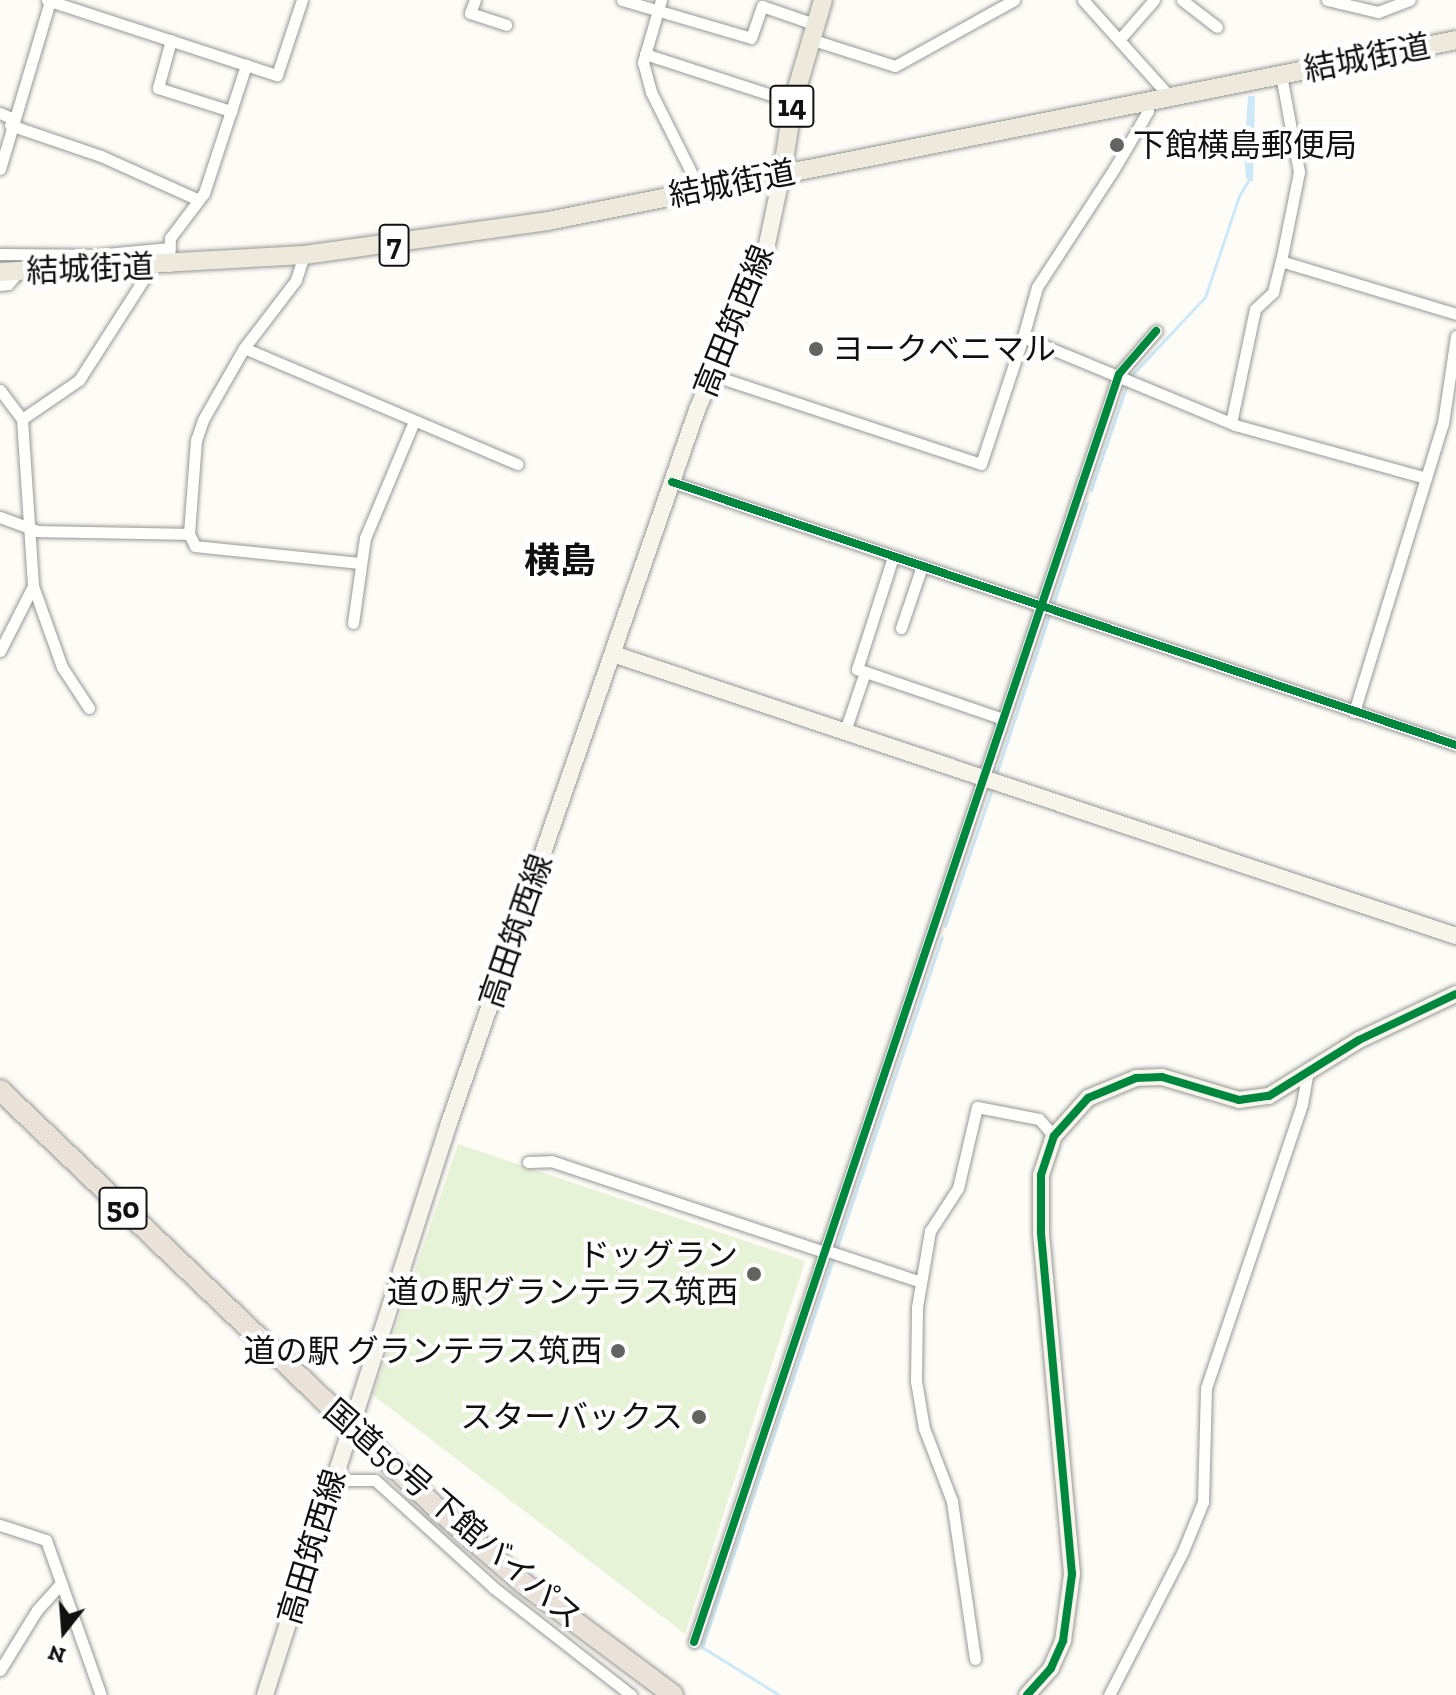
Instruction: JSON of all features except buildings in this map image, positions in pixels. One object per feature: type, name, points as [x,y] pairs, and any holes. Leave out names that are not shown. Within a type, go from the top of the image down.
[{"type":"highway","name":"国道50号 下館バイパス","points":[[0,1090],[351,1426],[523,1583],[673,1695]]},
{"type":"main road","name":"14","points":[[782,174],[793,102],[823,0]]},
{"type":"main road","name":"結城街道","points":[[9,271],[96,262],[144,267],[169,257],[304,255],[548,221],[1456,40]]},
{"type":"street","points":[[0,169],[7,119],[48,0],[277,75],[302,0]]},
{"type":"street","points":[[475,0],[470,13],[506,25]]},
{"type":"street","points":[[622,0],[659,6],[751,38],[762,6],[812,32],[895,66],[1014,0]]},
{"type":"street","points":[[1083,0],[1171,98]]},
{"type":"street","points":[[1119,40],[1154,0]]},
{"type":"street","points":[[1182,0],[1217,27]]},
{"type":"street","name":"結城街道","points":[[1327,0],[1360,12],[1378,12],[1397,2],[1410,0]]},
{"type":"street","points":[[659,6],[645,54],[651,92],[700,190]]},
{"type":"street","points":[[171,40],[158,88],[231,111]]},
{"type":"street","points":[[645,54],[793,102]]},
{"type":"street","points":[[0,254],[96,262],[169,257],[170,238],[199,200],[246,65]]},
{"type":"street","points":[[1231,423],[1255,309],[1273,292],[1299,172],[1281,75]]},
{"type":"street","points":[[712,375],[981,464],[1037,287],[1114,169],[1148,111],[1146,103]]},
{"type":"street","points":[[7,119],[101,156],[199,200]]},
{"type":"street","name":"高田筑西線","points":[[265,1695],[449,1123],[672,482],[712,375],[766,249],[782,174]]},
{"type":"street","points":[[304,255],[296,280],[244,348],[196,440],[189,534],[195,546],[359,563]]},
{"type":"street","points":[[1281,261],[1456,314]]},
{"type":"street","points":[[22,419],[79,380],[145,277],[144,267]]},
{"type":"street","points":[[0,285],[8,284],[9,271]]},
{"type":"street","points":[[694,1642],[990,780],[1003,719],[1042,606],[1125,376],[1156,331]]},
{"type":"street","points":[[1354,712],[1453,386],[1456,336]]},
{"type":"street","points":[[1023,337],[1125,376],[1231,423],[1426,478]]},
{"type":"street","points":[[244,348],[413,424],[517,464]]},
{"type":"street","points":[[0,390],[22,419],[30,498],[28,528],[33,586],[62,667],[89,708]]},
{"type":"street","points":[[353,623],[359,563],[384,484],[413,424]]},
{"type":"street","points":[[672,482],[1456,745]]},
{"type":"street","points":[[0,517],[28,528],[189,534]]},
{"type":"street","points":[[893,557],[857,665],[865,672],[1003,719]]},
{"type":"street","points":[[901,628],[922,566]]},
{"type":"street","points":[[0,651],[33,586]]},
{"type":"street","points":[[613,654],[1456,936]]},
{"type":"street","points":[[845,731],[865,672]]},
{"type":"street","points":[[1027,1695],[1051,1668],[1063,1641],[1072,1574],[1041,1231],[1041,1175],[1054,1136],[1088,1098],[1118,1082],[1162,1077],[1228,1098],[1252,1099],[1281,1091],[1359,1040],[1456,994]]},
{"type":"street","points":[[1109,1695],[1183,1551],[1203,1502],[1206,1388],[1302,1104],[1307,1075]]},
{"type":"street","points":[[975,1659],[952,1501],[924,1428],[916,1381],[921,1282],[930,1231],[958,1188],[977,1107],[1039,1119],[1054,1136]]},
{"type":"street","points":[[528,1162],[551,1161],[921,1282]]},
{"type":"street","points":[[333,1480],[375,1480],[494,1588],[631,1695]]},
{"type":"street","points":[[0,1525],[46,1540],[101,1695]]},
{"type":"street","points":[[0,1670],[37,1610],[61,1583]]},
{"type":"green space","points":[[458,1144],[805,1261],[685,1634],[373,1395]]},
{"type":"water","points":[[1248,96],[1255,96],[1253,182],[1246,178],[1244,155]]},
{"type":"waterway","points":[[1130,377],[1205,297],[1239,196],[1251,176]]},
{"type":"waterway","points":[[1091,490],[1127,384]]},
{"type":"waterway","points":[[1053,605],[1087,502]]},
{"type":"waterway","points":[[996,775],[1050,613]]},
{"type":"waterway","points":[[945,926],[993,786]]},
{"type":"waterway","points":[[779,1695],[702,1647],[942,937]]},
{"type":"cycle path","points":[[694,1642],[1119,374],[1156,331]]},
{"type":"cycle path","points":[[672,482],[1456,745]]},
{"type":"cycle path","points":[[1027,1695],[1051,1668],[1063,1641],[1072,1574],[1041,1231],[1041,1175],[1054,1136],[1088,1098],[1136,1078],[1162,1077],[1239,1100],[1269,1096],[1359,1040],[1456,994]]},
{"type":"place","name":"下館横島郵便局","points":[[1117,145]]},
{"type":"place","name":"ヨークベニマル","points":[[816,349]]},
{"type":"place","name":"ドッグラン 道の駅グランテラス筑西","points":[[754,1274]]},
{"type":"place","name":"道の駅 グランテラス筑西","points":[[618,1351]]},
{"type":"place","name":"スターバックス","points":[[699,1417]]},
{"type":"district","name":"横島","points":[[560,561]]}]
